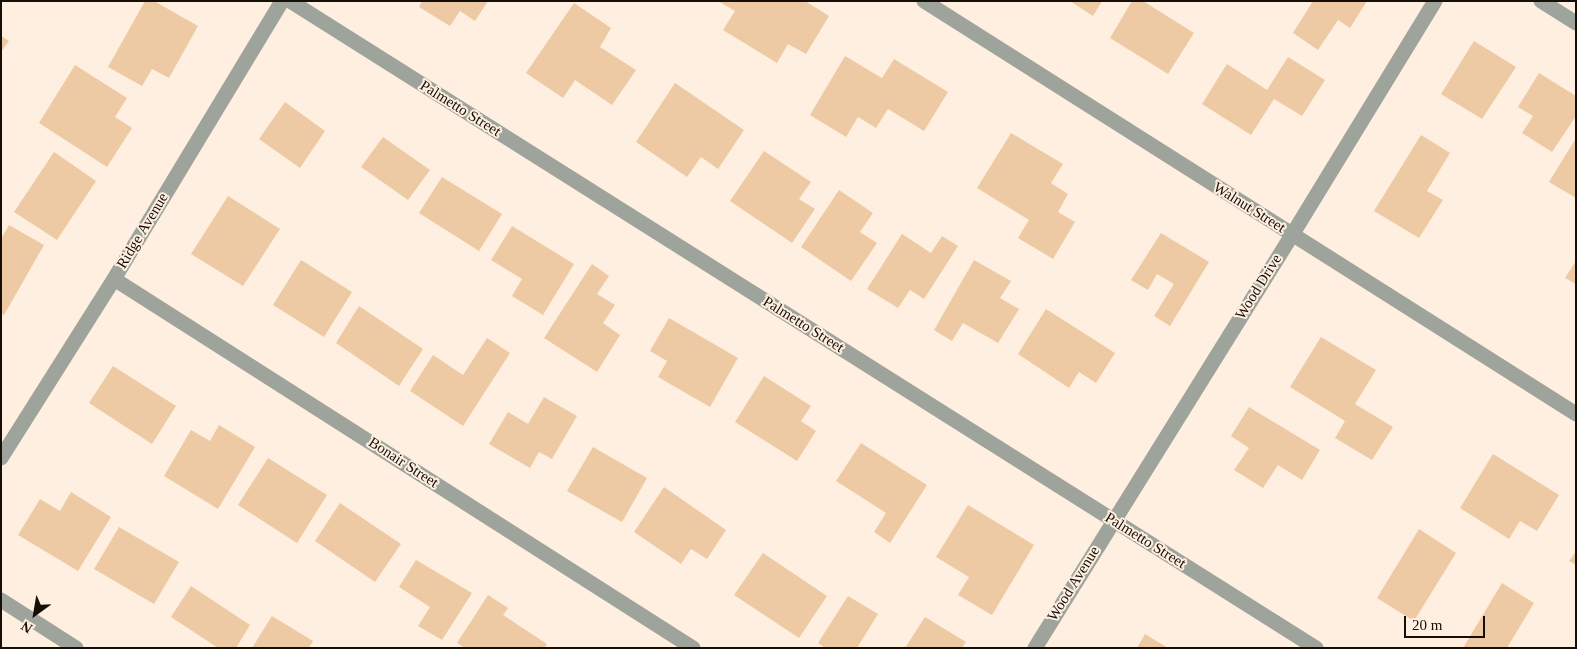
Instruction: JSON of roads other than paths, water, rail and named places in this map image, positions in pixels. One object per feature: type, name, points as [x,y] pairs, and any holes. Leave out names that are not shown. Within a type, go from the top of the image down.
[{"type":"street","name":"Ridge Avenue","points":[[1,458],[114,278],[282,1]]},
{"type":"street","name":"Palmetto Street","points":[[290,1],[1316,648]]},
{"type":"street","name":"Walnut Street","points":[[924,1],[1576,414]]},
{"type":"street","name":"Wood Drive","points":[[1113,521],[1292,235],[1435,1]]},
{"type":"street","points":[[1541,1],[1576,23]]},
{"type":"street","name":"Bonair Street","points":[[114,278],[693,648]]},
{"type":"street","name":"Wood Avenue","points":[[1035,648],[1113,521]]},
{"type":"street","points":[[1,600],[76,648]]}]
